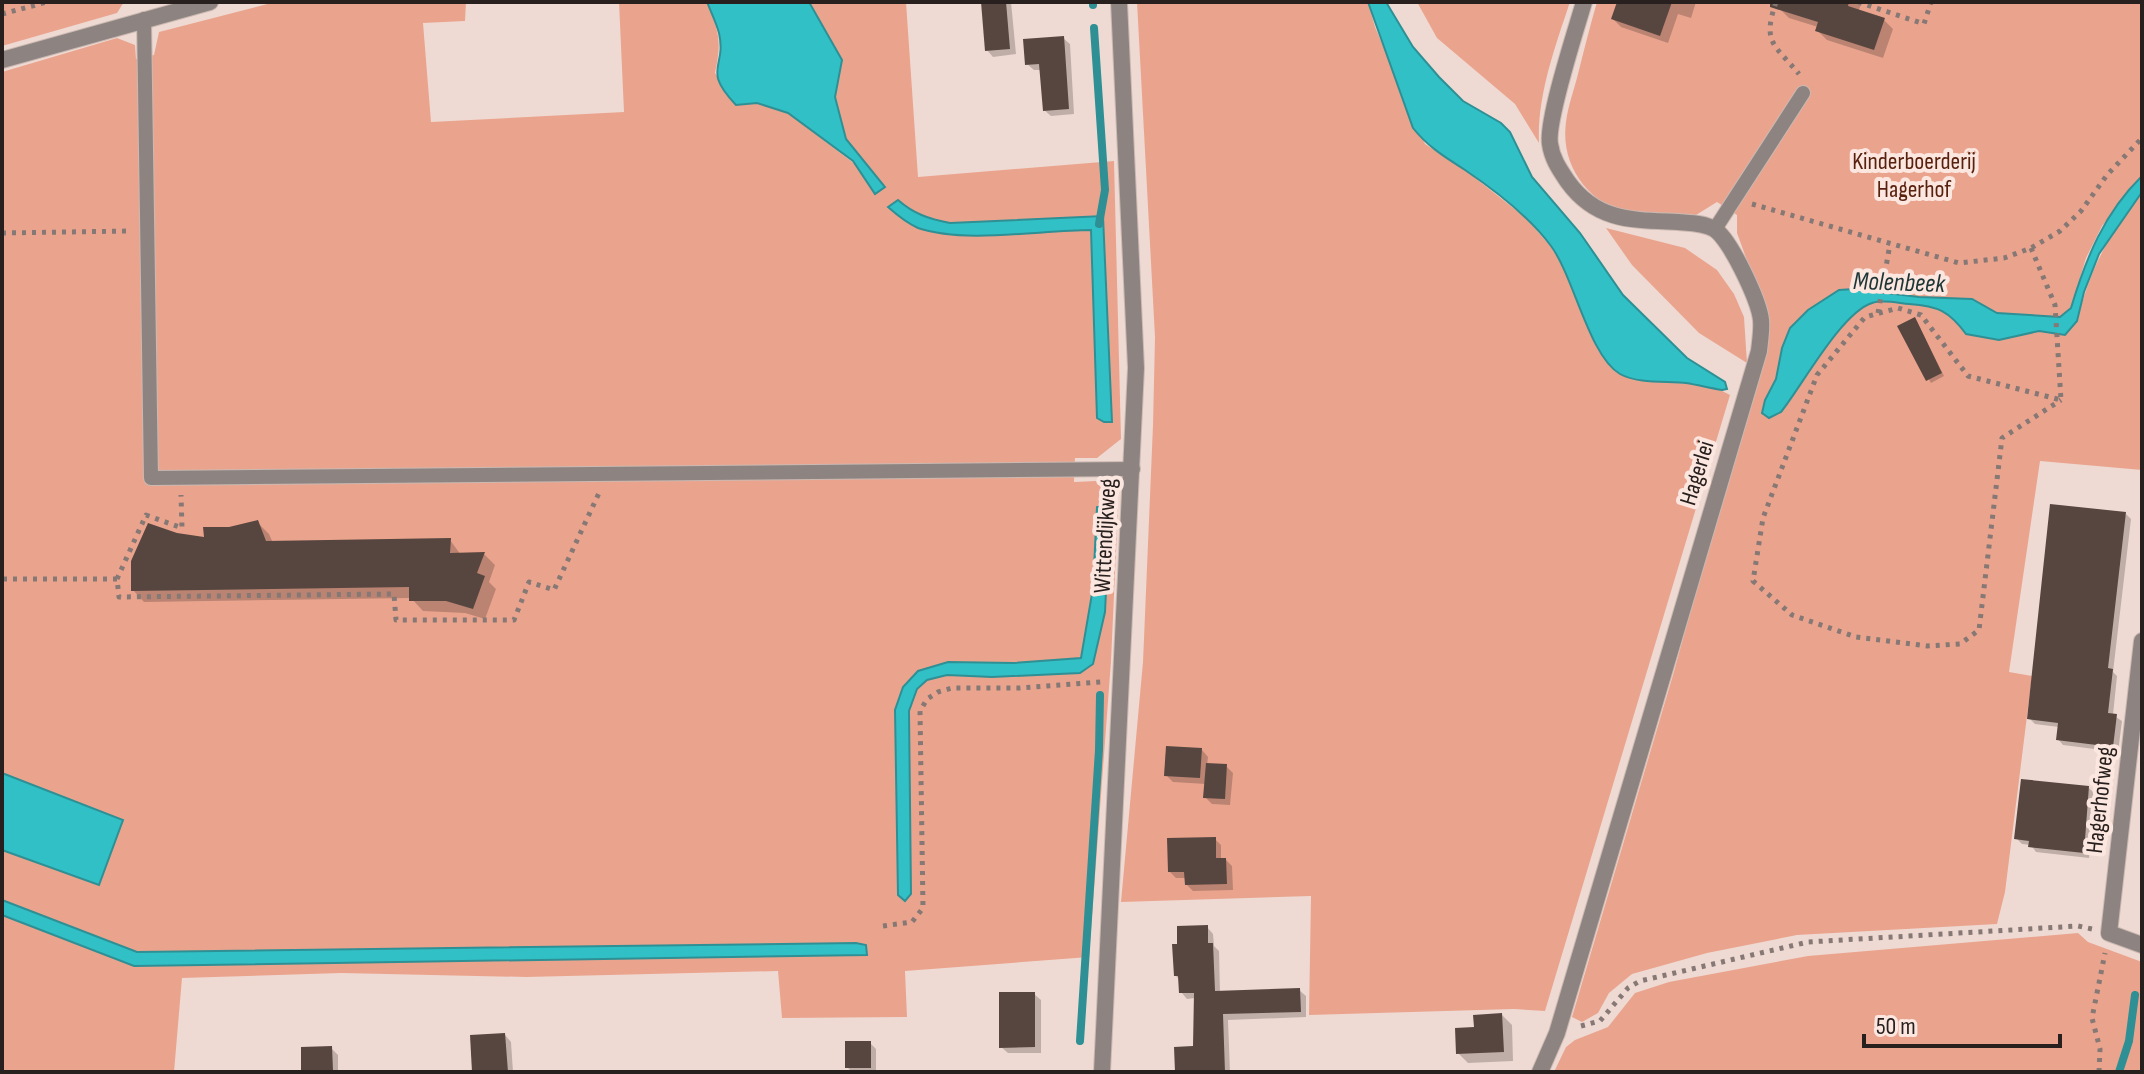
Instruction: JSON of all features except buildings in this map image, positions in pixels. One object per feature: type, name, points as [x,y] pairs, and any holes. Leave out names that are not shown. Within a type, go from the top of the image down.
[{"type":"street","points":[[2,60],[210,2]]},
{"type":"street","name":"Wittendijkweg","points":[[1102,1072],[1136,368],[1119,2]]},
{"type":"street","points":[[1584,2],[1549,142],[1556,165],[1574,190],[1596,209],[1621,219],[1692,223],[1715,229]]},
{"type":"street","name":"Hagerlei","points":[[1540,1072],[1557,1033],[1759,351],[1761,319],[1745,277],[1731,250],[1715,229]]},
{"type":"street","name":"Hagerhofweg","points":[[2109,933],[2142,641]]},
{"type":"street","points":[[2109,933],[2141,945]]},
{"type":"lane","points":[[144,19],[151,478],[1133,469]]},
{"type":"lane","points":[[1715,229],[1803,93]]},
{"type":"path","points":[[2,14],[47,2]]},
{"type":"path","points":[[1776,2],[1768,25],[1771,41],[1804,80],[1803,93]]},
{"type":"path","points":[[1858,2],[1924,24],[1931,2]]},
{"type":"path","points":[[1734,199],[1959,263],[2004,258],[2031,248],[2060,231],[2081,211],[2107,175],[2142,138]]},
{"type":"path","points":[[2,233],[147,231]]},
{"type":"path","points":[[1878,313],[1890,244]]},
{"type":"path","points":[[2031,248],[2055,305],[2061,400]]},
{"type":"path","points":[[1898,308],[1921,315],[1968,376],[2061,400],[2002,438],[1979,630],[1960,644],[1927,646],[1856,637],[1792,615],[1753,581],[1763,518],[1817,375],[1865,317],[1898,308]]},
{"type":"path","points":[[181,478],[182,528],[146,515],[117,579],[119,597],[394,594],[396,620],[514,620],[529,582],[554,590],[599,497],[602,472]]},
{"type":"path","points":[[3,579],[117,579]]},
{"type":"path","points":[[883,926],[912,922],[923,908],[920,711],[927,699],[952,688],[1019,688],[1121,679]]},
{"type":"path","points":[[1557,1033],[1600,1021],[1628,988],[1640,981],[1808,942],[2078,926],[2109,933],[2092,1018],[2100,1049],[2099,1072]]},
{"type":"green space","points":[[2,2],[124,2],[117,13],[2,46]]},
{"type":"green space","points":[[275,2],[466,2],[465,21],[423,23],[431,122],[624,112],[619,2],[707,2],[718,37],[715,73],[736,105],[757,103],[788,113],[885,187],[846,139],[835,97],[842,60],[809,2],[906,2],[918,177],[1114,161],[1121,439],[1097,458],[1075,458],[1074,482],[1096,481],[1118,507],[1111,661],[1089,957],[905,971],[907,1017],[782,1018],[778,971],[526,977],[341,973],[182,978],[174,1072],[2,1072],[2,915],[134,966],[867,954],[856,943],[137,952],[2,900],[2,72],[117,38],[135,45],[136,59],[154,55],[159,32]],"holes":[[[898,200],[922,215],[950,223],[1102,217],[1111,422],[1097,418],[1091,230],[918,228]]]},
{"type":"green space","points":[[1137,2],[1368,2],[1375,27],[1425,144],[1465,170],[1526,218],[1551,247],[1568,275],[1594,339],[1618,373],[1705,386],[1730,395],[1545,1011],[1514,1009],[1309,1015],[1311,896],[1121,902],[1143,662],[1155,337]]},
{"type":"green space","points":[[1417,2],[1570,2],[1544,90],[1539,143],[1515,104],[1437,38]]},
{"type":"green space","name":"Kinderboerderij Hagerhof","points":[[1597,2],[2142,2],[2142,176],[2102,226],[2086,258],[2071,308],[2060,317],[2077,322],[2102,253],[2142,192],[2142,470],[2040,461],[2009,672],[2032,676],[2005,892],[1997,924],[1797,935],[1707,953],[1632,974],[1609,993],[1598,1013],[1582,1022],[1572,1017],[1673,675],[1737,442],[1760,296],[1737,233],[1737,215],[1717,202],[1696,215],[1629,215],[1614,209],[1589,191],[1572,167],[1565,138],[1566,122]]},
{"type":"green space","points":[[1606,228],[1685,248],[1717,270],[1734,294],[1744,317],[1747,363],[1699,333],[1632,265]]},
{"type":"green space","points":[[2078,933],[2088,942],[2142,962],[2142,1072],[1554,1072],[1566,1047],[1575,1040],[1608,1027],[1635,993],[1669,982],[1808,956]]},
{"type":"water","points":[[707,2],[809,2],[842,60],[835,97],[846,139],[885,187],[875,194],[853,161],[788,113],[757,103],[736,105],[717,75],[721,45]]},
{"type":"water","points":[[1368,2],[1386,2],[1413,47],[1439,77],[1463,101],[1501,123],[1510,132],[1532,177],[1580,233],[1623,295],[1687,358],[1725,382],[1727,389],[1635,379],[1620,374],[1609,365],[1599,351],[1559,260],[1533,224],[1477,178],[1437,151],[1413,128]]},
{"type":"water","points":[[2142,176],[2142,192],[2099,254],[2077,321],[2065,335],[2039,331],[1999,340],[1966,334],[1954,320],[1935,308],[1890,302],[1872,303],[1860,309],[1835,335],[1781,412],[1769,418],[1762,413],[1776,379],[1782,348],[1790,328],[1808,310],[1839,290],[1972,299],[1997,313],[2060,317],[2071,308],[2090,254],[2107,221]]},
{"type":"water","points":[[898,200],[922,215],[950,223],[1103,216],[1112,422],[1097,418],[1091,230],[980,236],[937,233],[914,226],[888,207]]},
{"type":"water","points":[[1097,507],[1110,509],[1105,612],[1093,664],[1080,673],[992,677],[947,675],[927,680],[917,689],[909,711],[911,894],[905,901],[898,895],[895,710],[903,687],[918,671],[948,662],[1014,663],[1081,658],[1093,588]]},
{"type":"water","points":[[2,773],[123,820],[99,885],[2,850]]},
{"type":"water","points":[[2,900],[137,952],[856,943],[866,945],[867,955],[134,966],[2,915]]},
{"type":"waterway","points":[[1094,28],[1105,190],[1099,224]]},
{"type":"waterway","points":[[1080,1041],[1100,695]]},
{"type":"waterway","name":"Molenbeek","points":[[2119,1072],[2129,1041],[2135,995]]}]
